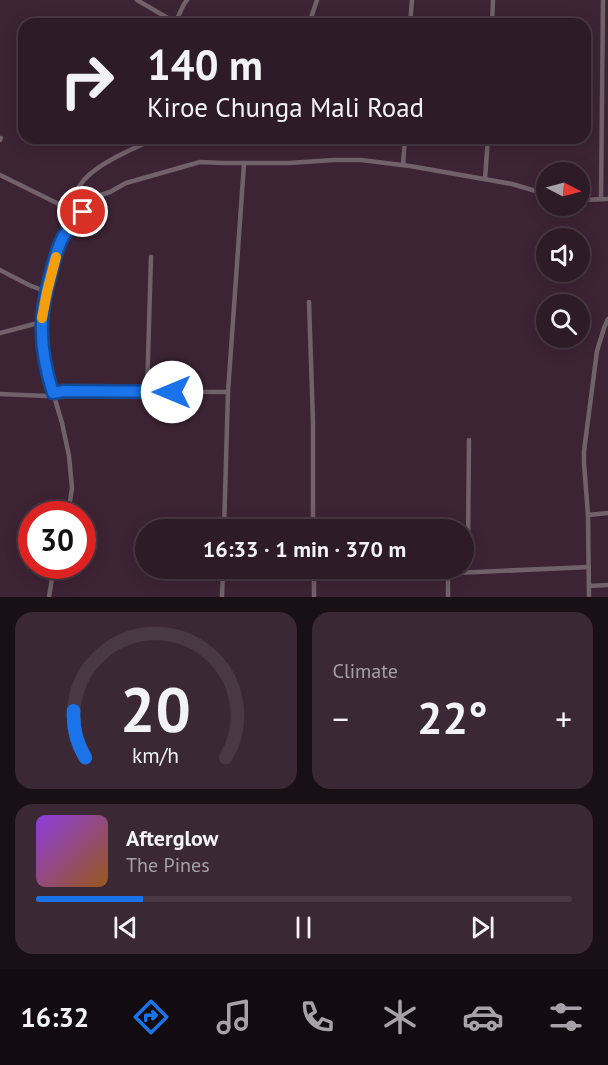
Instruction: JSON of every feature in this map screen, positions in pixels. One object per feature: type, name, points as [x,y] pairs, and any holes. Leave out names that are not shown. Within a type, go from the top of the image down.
[{"type":"street","points":[[137,0],[168,18]]},
{"type":"street","points":[[179,18],[187,0]]},
{"type":"street","points":[[311,18],[317,0]]},
{"type":"street","points":[[410,18],[412,0]]},
{"type":"street","points":[[492,18],[493,0]]},
{"type":"street","points":[[601,198],[603,0]]},
{"type":"street","points":[[68,231],[80,185],[94,171],[123,153],[143,144]]},
{"type":"street","points":[[403,165],[405,144]]},
{"type":"street","points":[[485,179],[488,144]]},
{"type":"street","points":[[70,501],[72,482],[69,456],[44,359],[42,322],[47,292],[63,238],[95,197],[126,183],[200,162],[244,164],[361,160],[485,179],[536,191]]},
{"type":"street","points":[[224,519],[228,393],[244,164]]},
{"type":"street","points":[[0,175],[73,212]]},
{"type":"street","points":[[590,199],[608,199]]},
{"type":"street","points":[[147,392],[151,257]]},
{"type":"street","points":[[0,270],[47,292]]},
{"type":"street","points":[[309,302],[314,519]]},
{"type":"street","points":[[589,597],[585,439],[597,351],[608,319]]},
{"type":"street","points":[[0,333],[42,322]]},
{"type":"street","points":[[0,394],[46,396],[64,391],[228,393]]},
{"type":"street","points":[[468,519],[469,440]]},
{"type":"street","points":[[588,515],[608,513]]},
{"type":"street","points":[[474,570],[589,567]]},
{"type":"street","points":[[50,597],[52,579]]},
{"type":"street","points":[[222,597],[223,579]]},
{"type":"street","points":[[314,579],[314,597]]},
{"type":"street","points":[[447,579],[448,597]]},
{"type":"street","points":[[589,586],[608,585]]},
{"type":"slow traffic","points":[[42,318],[56,257]]},
{"type":"route","points":[[83,212],[63,238],[58,251],[42,322],[44,359],[53,393],[64,391],[172,392]]}]
